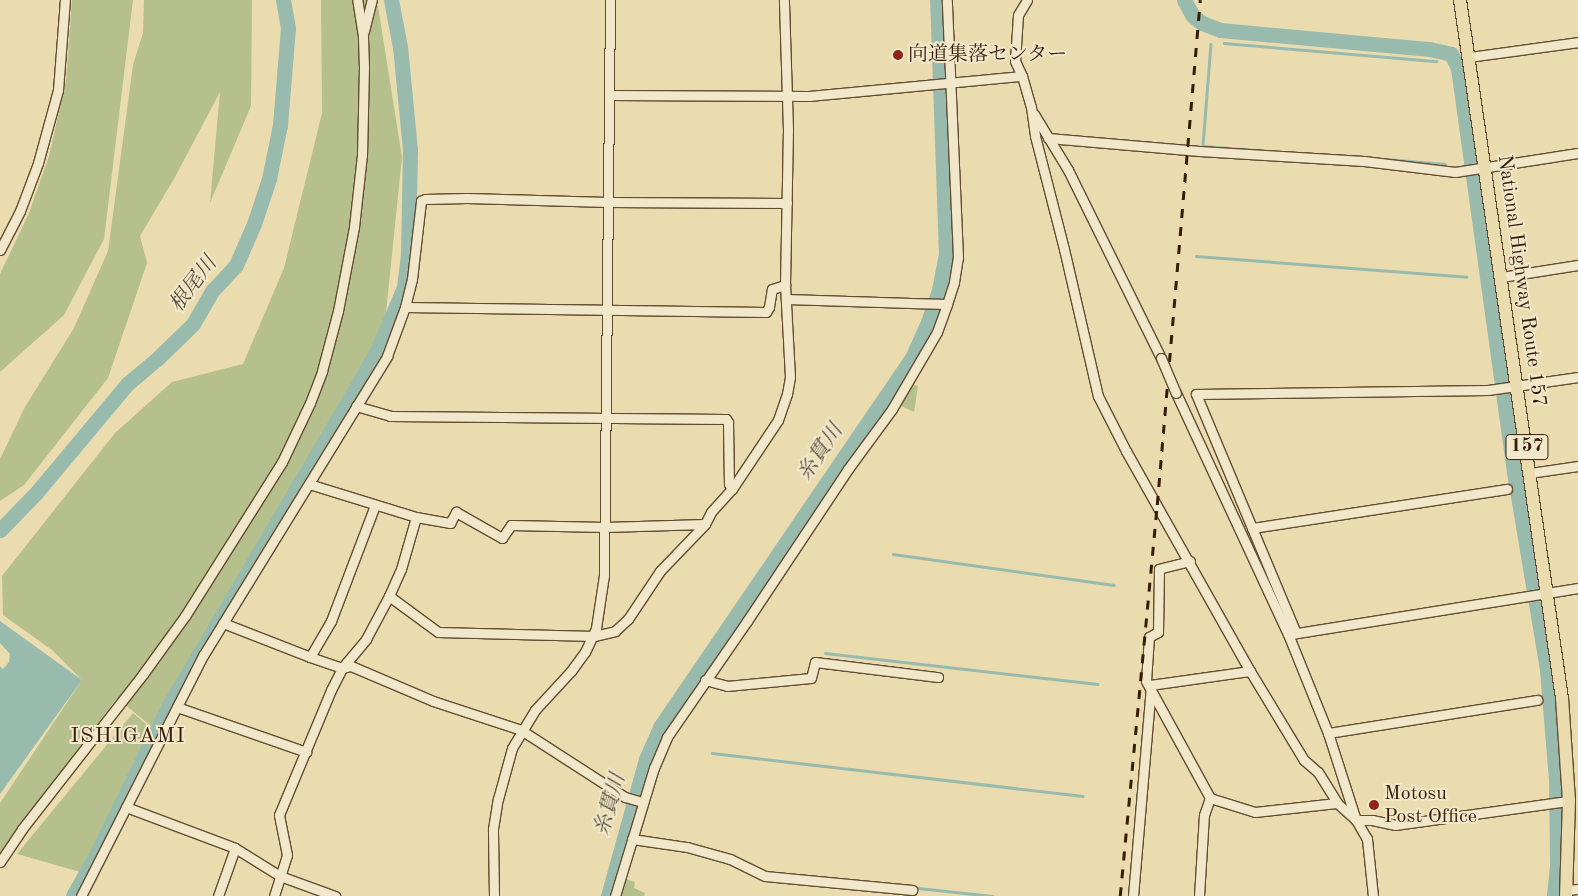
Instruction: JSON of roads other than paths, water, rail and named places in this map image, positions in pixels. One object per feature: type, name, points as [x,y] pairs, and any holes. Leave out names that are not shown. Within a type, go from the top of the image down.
[{"type":"highway","name":"National Highway Route 157","points":[[1460,0],[1469,57],[1481,167],[1518,386],[1562,698],[1569,801],[1570,892]]},
{"type":"street","points":[[0,250],[20,211],[38,163],[58,90],[66,0]]},
{"type":"street","points":[[0,862],[22,829],[143,674],[185,616],[237,537],[296,436],[322,371],[348,267],[362,155],[363,36],[357,0]]},
{"type":"street","points":[[363,36],[372,0]]},
{"type":"street","points":[[494,896],[493,828],[506,766],[520,730],[535,710],[571,671],[594,636],[604,575],[610,0]]},
{"type":"street","points":[[388,596],[438,632],[594,636],[615,631],[628,619],[660,571],[705,524],[711,512],[732,489],[770,433],[787,394],[790,377],[785,285],[787,97],[784,0]]},
{"type":"street","points":[[616,896],[632,839],[636,800],[654,768],[667,736],[747,621],[848,469],[892,409],[937,332],[939,304],[954,282],[958,257],[948,82],[947,0]]},
{"type":"street","points":[[1027,0],[1018,15],[1014,61],[1022,76],[1031,107],[1035,136],[1064,249],[1098,396],[1131,459],[1190,561],[1250,671],[1304,760],[1318,772],[1337,803],[1356,820],[1372,820],[1395,825],[1569,801]]},
{"type":"street","points":[[1469,57],[1578,42]]},
{"type":"street","points":[[609,95],[787,97],[860,92],[1022,76]]},
{"type":"street","points":[[1031,107],[1080,194],[1161,358],[1176,394],[1292,633]]},
{"type":"street","points":[[1048,138],[1461,171],[1578,153]]},
{"type":"street","points":[[81,896],[204,654],[387,356],[405,307],[412,280],[421,201],[425,199],[787,203]]},
{"type":"street","points":[[1501,277],[1578,265]]},
{"type":"street","points":[[405,307],[766,312],[769,307],[772,289],[785,285]]},
{"type":"street","points":[[786,299],[939,304]]},
{"type":"street","points":[[1373,896],[1366,839],[1356,820],[1328,733],[1252,528],[1196,394],[1488,390],[1578,377]]},
{"type":"street","points":[[356,406],[390,416],[726,419],[728,422],[729,484],[732,489]]},
{"type":"street","points":[[1530,473],[1578,466]]},
{"type":"street","points":[[308,484],[416,517],[450,523],[456,512],[502,538],[511,525],[605,527],[705,524]]},
{"type":"street","points":[[1252,528],[1507,489]]},
{"type":"street","points":[[310,657],[331,621],[375,505]]},
{"type":"street","points":[[274,896],[287,855],[279,815],[331,690],[342,668],[366,638],[401,569],[416,517]]},
{"type":"street","points":[[1190,561],[1158,569],[1158,632],[1149,637],[1146,682],[1151,686],[1210,798],[1255,812],[1337,803]]},
{"type":"street","points":[[1292,633],[1578,588]]},
{"type":"street","points":[[223,623],[342,668],[350,666],[433,701],[520,730],[636,800]]},
{"type":"street","points":[[705,680],[727,686],[811,678],[815,662],[938,677]]},
{"type":"street","points":[[1151,686],[1250,671]]},
{"type":"street","points":[[1133,896],[1151,686]]},
{"type":"street","points":[[1328,733],[1537,700]]},
{"type":"street","points":[[178,707],[306,752]]},
{"type":"street","points":[[1199,896],[1204,816],[1210,798]]},
{"type":"street","points":[[126,808],[235,848],[280,876],[335,896]]},
{"type":"street","points":[[632,839],[696,850],[730,859],[765,876],[912,890]]},
{"type":"street","points":[[218,896],[235,848]]},
{"type":"waterway","name":"根尾川","points":[[0,530],[36,493],[127,384],[157,359],[193,324],[213,290],[236,265],[254,224],[269,179],[280,125],[288,28],[283,0]]},
{"type":"waterway","points":[[73,896],[99,849],[168,707],[359,383],[378,349],[404,287],[408,254],[410,150],[400,47],[391,0]]},
{"type":"waterway","name":"糸貫川","points":[[608,896],[646,759],[660,727],[912,358],[928,322],[939,290],[946,255],[937,0]]},
{"type":"waterway","points":[[1184,0],[1193,16],[1202,23],[1220,30],[1430,49],[1451,54],[1458,68],[1514,472],[1547,670],[1556,780],[1557,866],[1554,896]]},
{"type":"waterway","points":[[1224,43],[1436,61]]},
{"type":"waterway","points":[[1211,44],[1203,146],[1269,151]]},
{"type":"waterway","points":[[1387,159],[1445,164]]},
{"type":"waterway","points":[[1196,256],[1466,277]]},
{"type":"waterway","points":[[893,554],[1114,585]]},
{"type":"waterway","points":[[825,653],[1097,684]]},
{"type":"waterway","points":[[712,753],[1083,796]]},
{"type":"waterway","points":[[918,888],[993,896]]},
{"type":"railway","points":[[1120,896],[1157,505],[1200,0]]},
{"type":"place","name":"向道集落センター","points":[[898,55]]},
{"type":"place","name":"Motosu Post Office","points":[[1374,805]]},
{"type":"district","name":"ISHIGAMI","points":[[128,737]]}]
